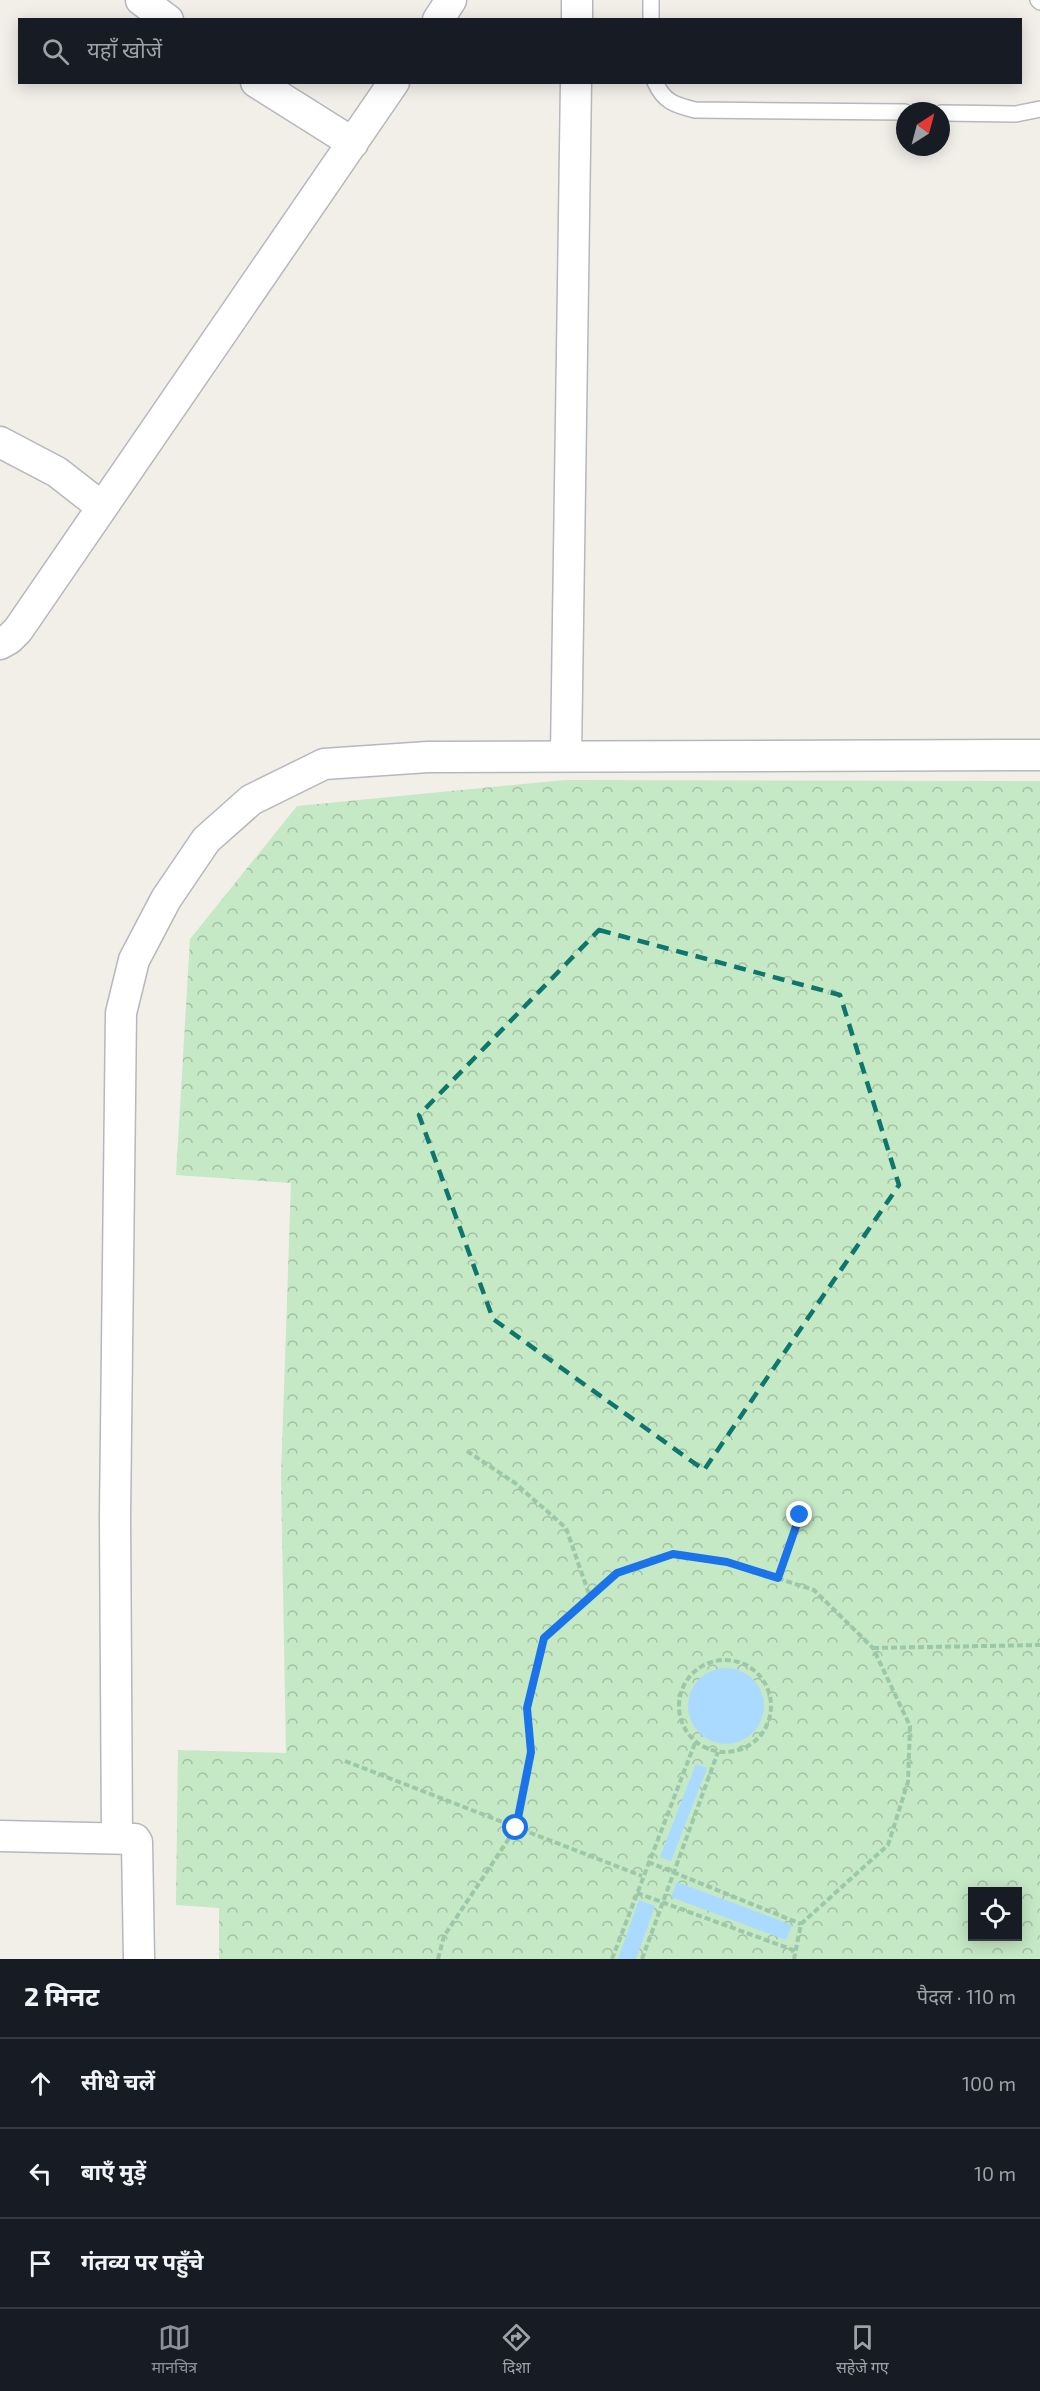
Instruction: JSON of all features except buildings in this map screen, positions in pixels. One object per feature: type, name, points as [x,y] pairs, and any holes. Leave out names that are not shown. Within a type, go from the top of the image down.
[{"type":"street","points":[[141,0],[165,18]]},
{"type":"street","points":[[439,18],[451,0]]},
{"type":"street","points":[[577,0],[577,18]]},
{"type":"street","points":[[259,84],[353,142]]},
{"type":"street","points":[[0,644],[18,630],[393,84]]},
{"type":"street","points":[[566,756],[576,84]]},
{"type":"street","points":[[0,442],[57,472],[102,507]]},
{"type":"street","points":[[117,1838],[115,1516],[121,1013],[134,960],[166,899],[206,840],[251,800],[324,764],[428,757],[1040,755]]},
{"type":"street","points":[[0,1836],[131,1838],[137,1842],[139,1959]]},
{"type":"lane","points":[[651,0],[651,18]]},
{"type":"lane","points":[[656,84],[661,96],[678,105],[695,110],[896,112]]},
{"type":"lane","points":[[950,113],[1016,114],[1040,109]]},
{"type":"path","points":[[467,1451],[515,1483],[566,1528],[590,1598]]},
{"type":"path","points":[[778,1578],[800,1515]]},
{"type":"path","points":[[438,1959],[444,1936],[516,1828],[531,1752],[527,1708],[544,1638],[617,1573],[673,1554],[727,1562],[814,1590],[873,1648],[910,1726],[908,1782],[888,1845],[801,1924],[794,1959]]},
{"type":"path","points":[[873,1648],[1040,1645]]},
{"type":"path","points":[[714,1659],[741,1662],[763,1678],[772,1704],[765,1730],[745,1748],[718,1752],[695,1743],[681,1724],[678,1697],[691,1673],[714,1659]]},
{"type":"path","points":[[612,1959],[695,1743]]},
{"type":"path","points":[[642,1959],[718,1752]]},
{"type":"path","points":[[345,1761],[642,1876]]},
{"type":"path","points":[[648,1862],[801,1924]]},
{"type":"path","points":[[636,1893],[796,1951]]},
{"type":"highlighted area","points":[[599,930],[840,995],[899,1185],[704,1470],[493,1319],[419,1115]]},
{"type":"green space","points":[[565,780],[1040,781],[1040,1959],[219,1959],[219,1908],[176,1905],[178,1750],[286,1753],[281,1477],[291,1183],[176,1175],[190,939],[297,806]]},
{"type":"water","points":[[726,1668],[741,1671],[753,1679],[761,1691],[764,1706],[761,1721],[753,1733],[741,1741],[726,1744],[711,1741],[699,1733],[691,1721],[688,1706],[691,1691],[699,1679],[711,1671]]},
{"type":"water","points":[[696,1764],[707,1768],[671,1861],[660,1857]]},
{"type":"water","points":[[677,1882],[792,1925],[786,1940],[671,1897]]},
{"type":"water","points":[[639,1900],[655,1906],[636,1959],[618,1959]]},
{"type":"route","points":[[516,1828],[531,1752],[527,1708],[544,1638],[617,1573],[673,1554],[727,1562],[778,1578],[800,1515]]}]
